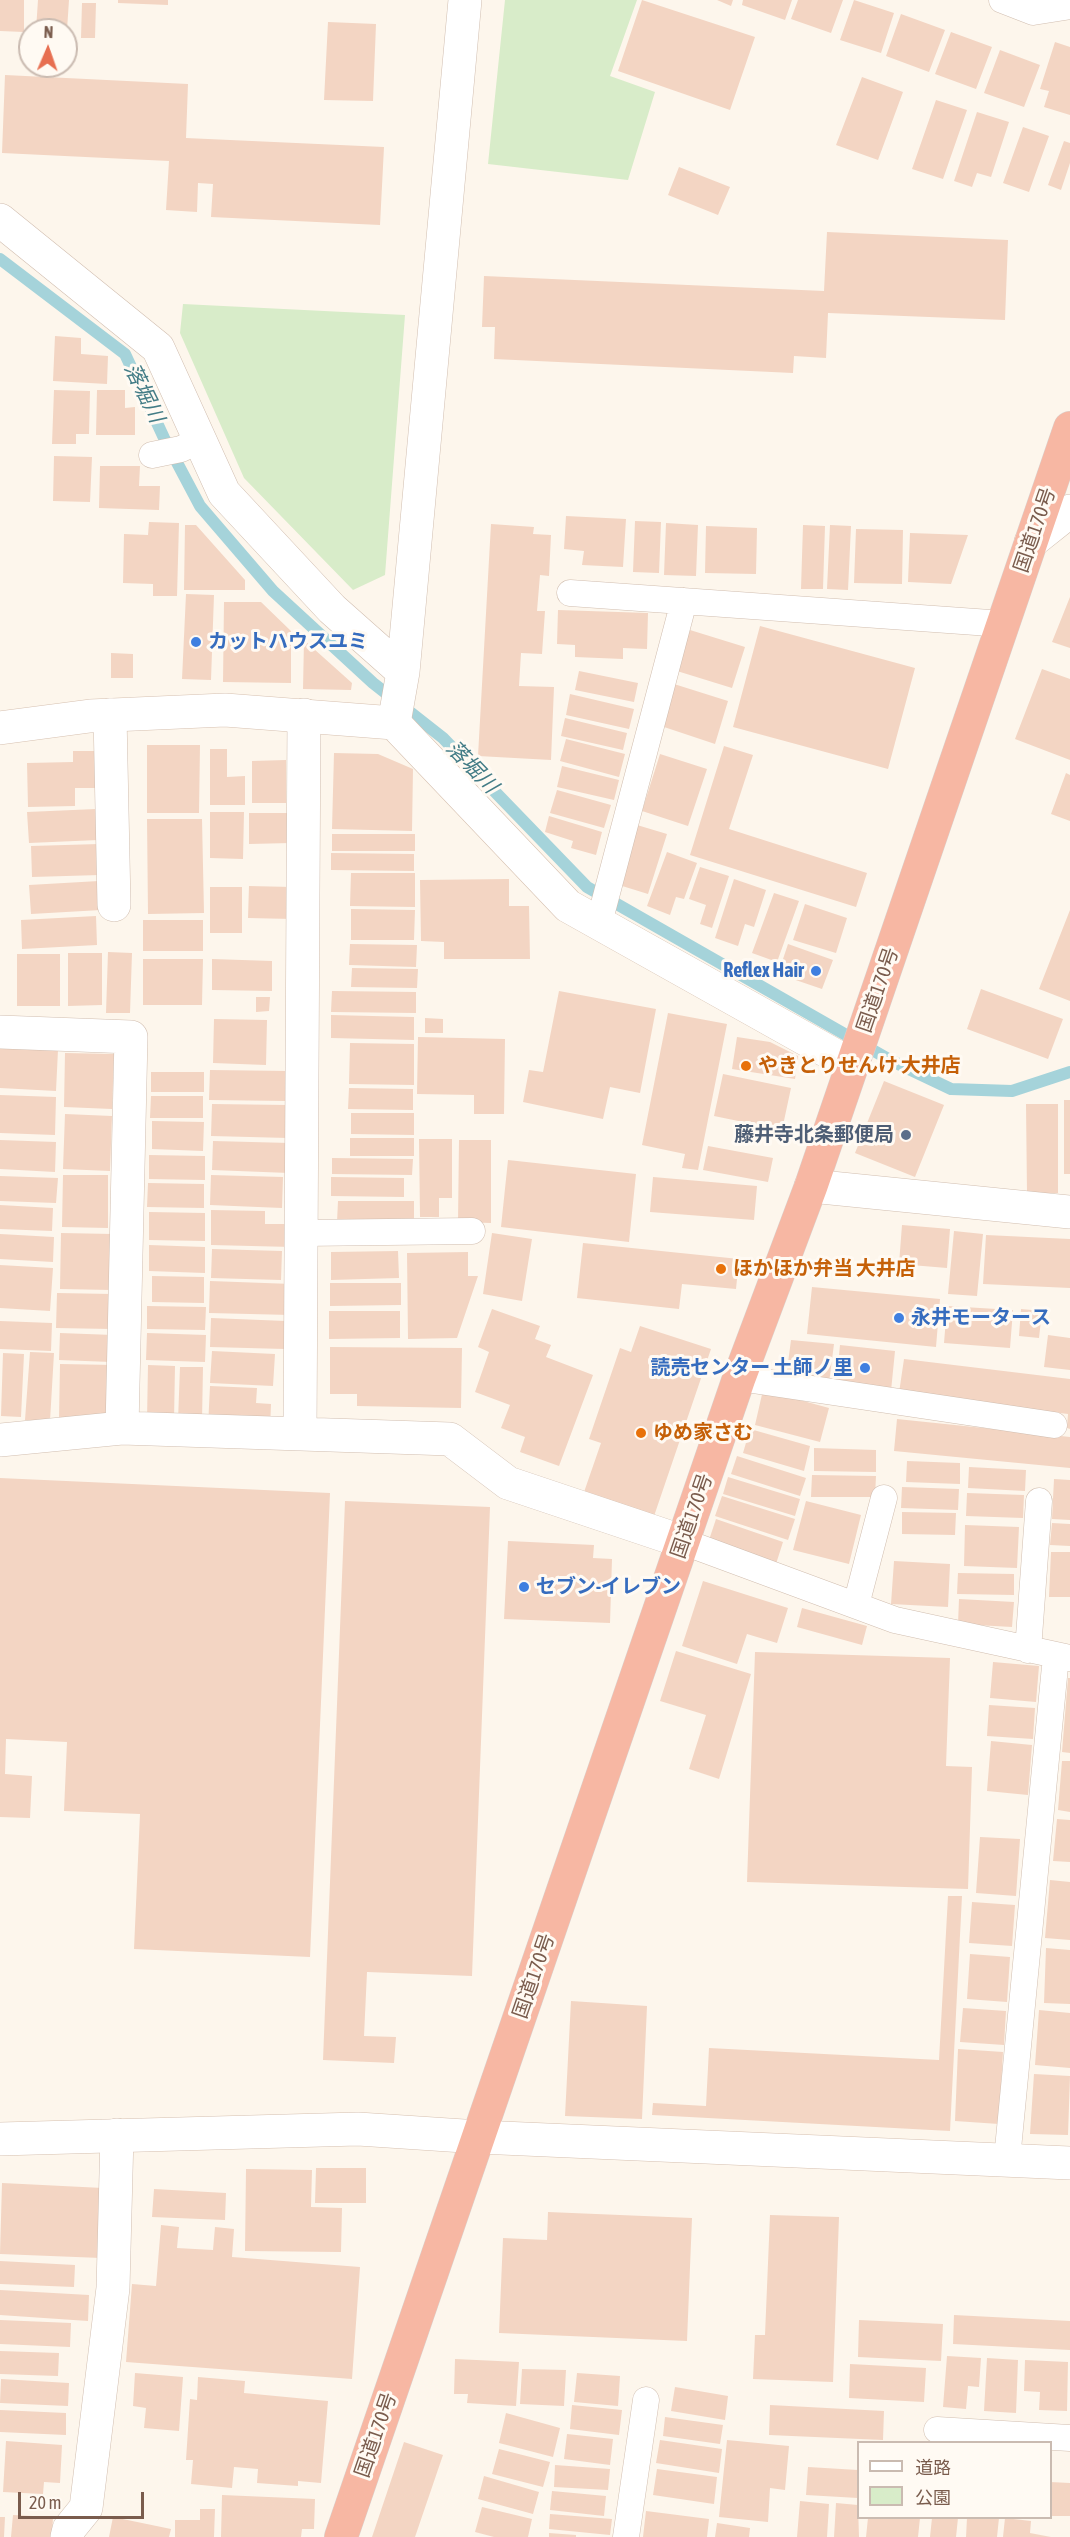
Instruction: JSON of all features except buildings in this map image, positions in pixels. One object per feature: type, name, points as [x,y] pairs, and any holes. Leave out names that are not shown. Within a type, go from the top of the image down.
[{"type":"highway","name":"国道170号","points":[[341,2537],[740,1378],[811,1186],[1070,428]]},
{"type":"street","points":[[398,697],[465,0]]},
{"type":"street","points":[[0,220],[158,348],[191,444],[224,493],[332,609],[398,697],[568,906],[601,915],[858,1048]]},
{"type":"street","points":[[1031,542],[1070,511]]},
{"type":"street","points":[[0,728],[110,715],[225,710],[304,715],[398,697]]},
{"type":"street","points":[[110,715],[114,905]]},
{"type":"street","points":[[300,1434],[304,715]]},
{"type":"street","points":[[0,1032],[131,1037],[122,1428]]},
{"type":"street","points":[[811,1186],[1070,1212]]},
{"type":"street","points":[[0,1440],[122,1428],[450,1439],[508,1484],[684,1542]]},
{"type":"street","points":[[0,2139],[358,2129],[479,2137],[1070,2163]]},
{"type":"street","points":[[67,2537],[69,2529],[86,2508],[113,2288],[117,2135]]},
{"type":"lane","points":[[1002,0],[1033,12],[1070,6]]},
{"type":"lane","points":[[152,455],[191,444]]},
{"type":"lane","points":[[570,593],[1004,624]]},
{"type":"lane","points":[[601,915],[684,601]]},
{"type":"lane","points":[[302,1233],[472,1231]]},
{"type":"lane","points":[[740,1378],[1054,1425]]},
{"type":"lane","points":[[856,1605],[884,1498]]},
{"type":"lane","points":[[1028,1650],[1039,1501]]},
{"type":"lane","points":[[684,1542],[895,1620],[1063,1657],[1007,2159]]},
{"type":"lane","points":[[627,2537],[646,2400]]},
{"type":"lane","points":[[937,2430],[1070,2438]]},
{"type":"green space","points":[[505,0],[637,0],[610,76],[655,92],[628,180],[488,164]]},
{"type":"green space","points":[[183,304],[405,315],[385,575],[353,590],[244,478],[180,333]]},
{"type":"waterway","name":"落堀川","points":[[0,259],[125,354],[164,438],[200,506],[273,591],[373,683],[443,738],[587,887],[890,1060],[951,1089],[1012,1091],[1070,1072]]},
{"type":"place","name":"カットハウスユミ","points":[[196,642]]},
{"type":"place","name":"Reflex Hair","points":[[816,971]]},
{"type":"place","name":"やきとりせんけ 大井店","points":[[746,1066]]},
{"type":"place","name":"藤井寺北条郵便局","points":[[906,1135]]},
{"type":"place","name":"ほかほか弁当 大井店","points":[[721,1269]]},
{"type":"place","name":"永井モータース","points":[[899,1318]]},
{"type":"place","name":"読売センター 土師ノ里","points":[[865,1368]]},
{"type":"place","name":"ゆめ家さむ","points":[[641,1433]]},
{"type":"place","name":"セブン-イレブン","points":[[524,1587]]}]
